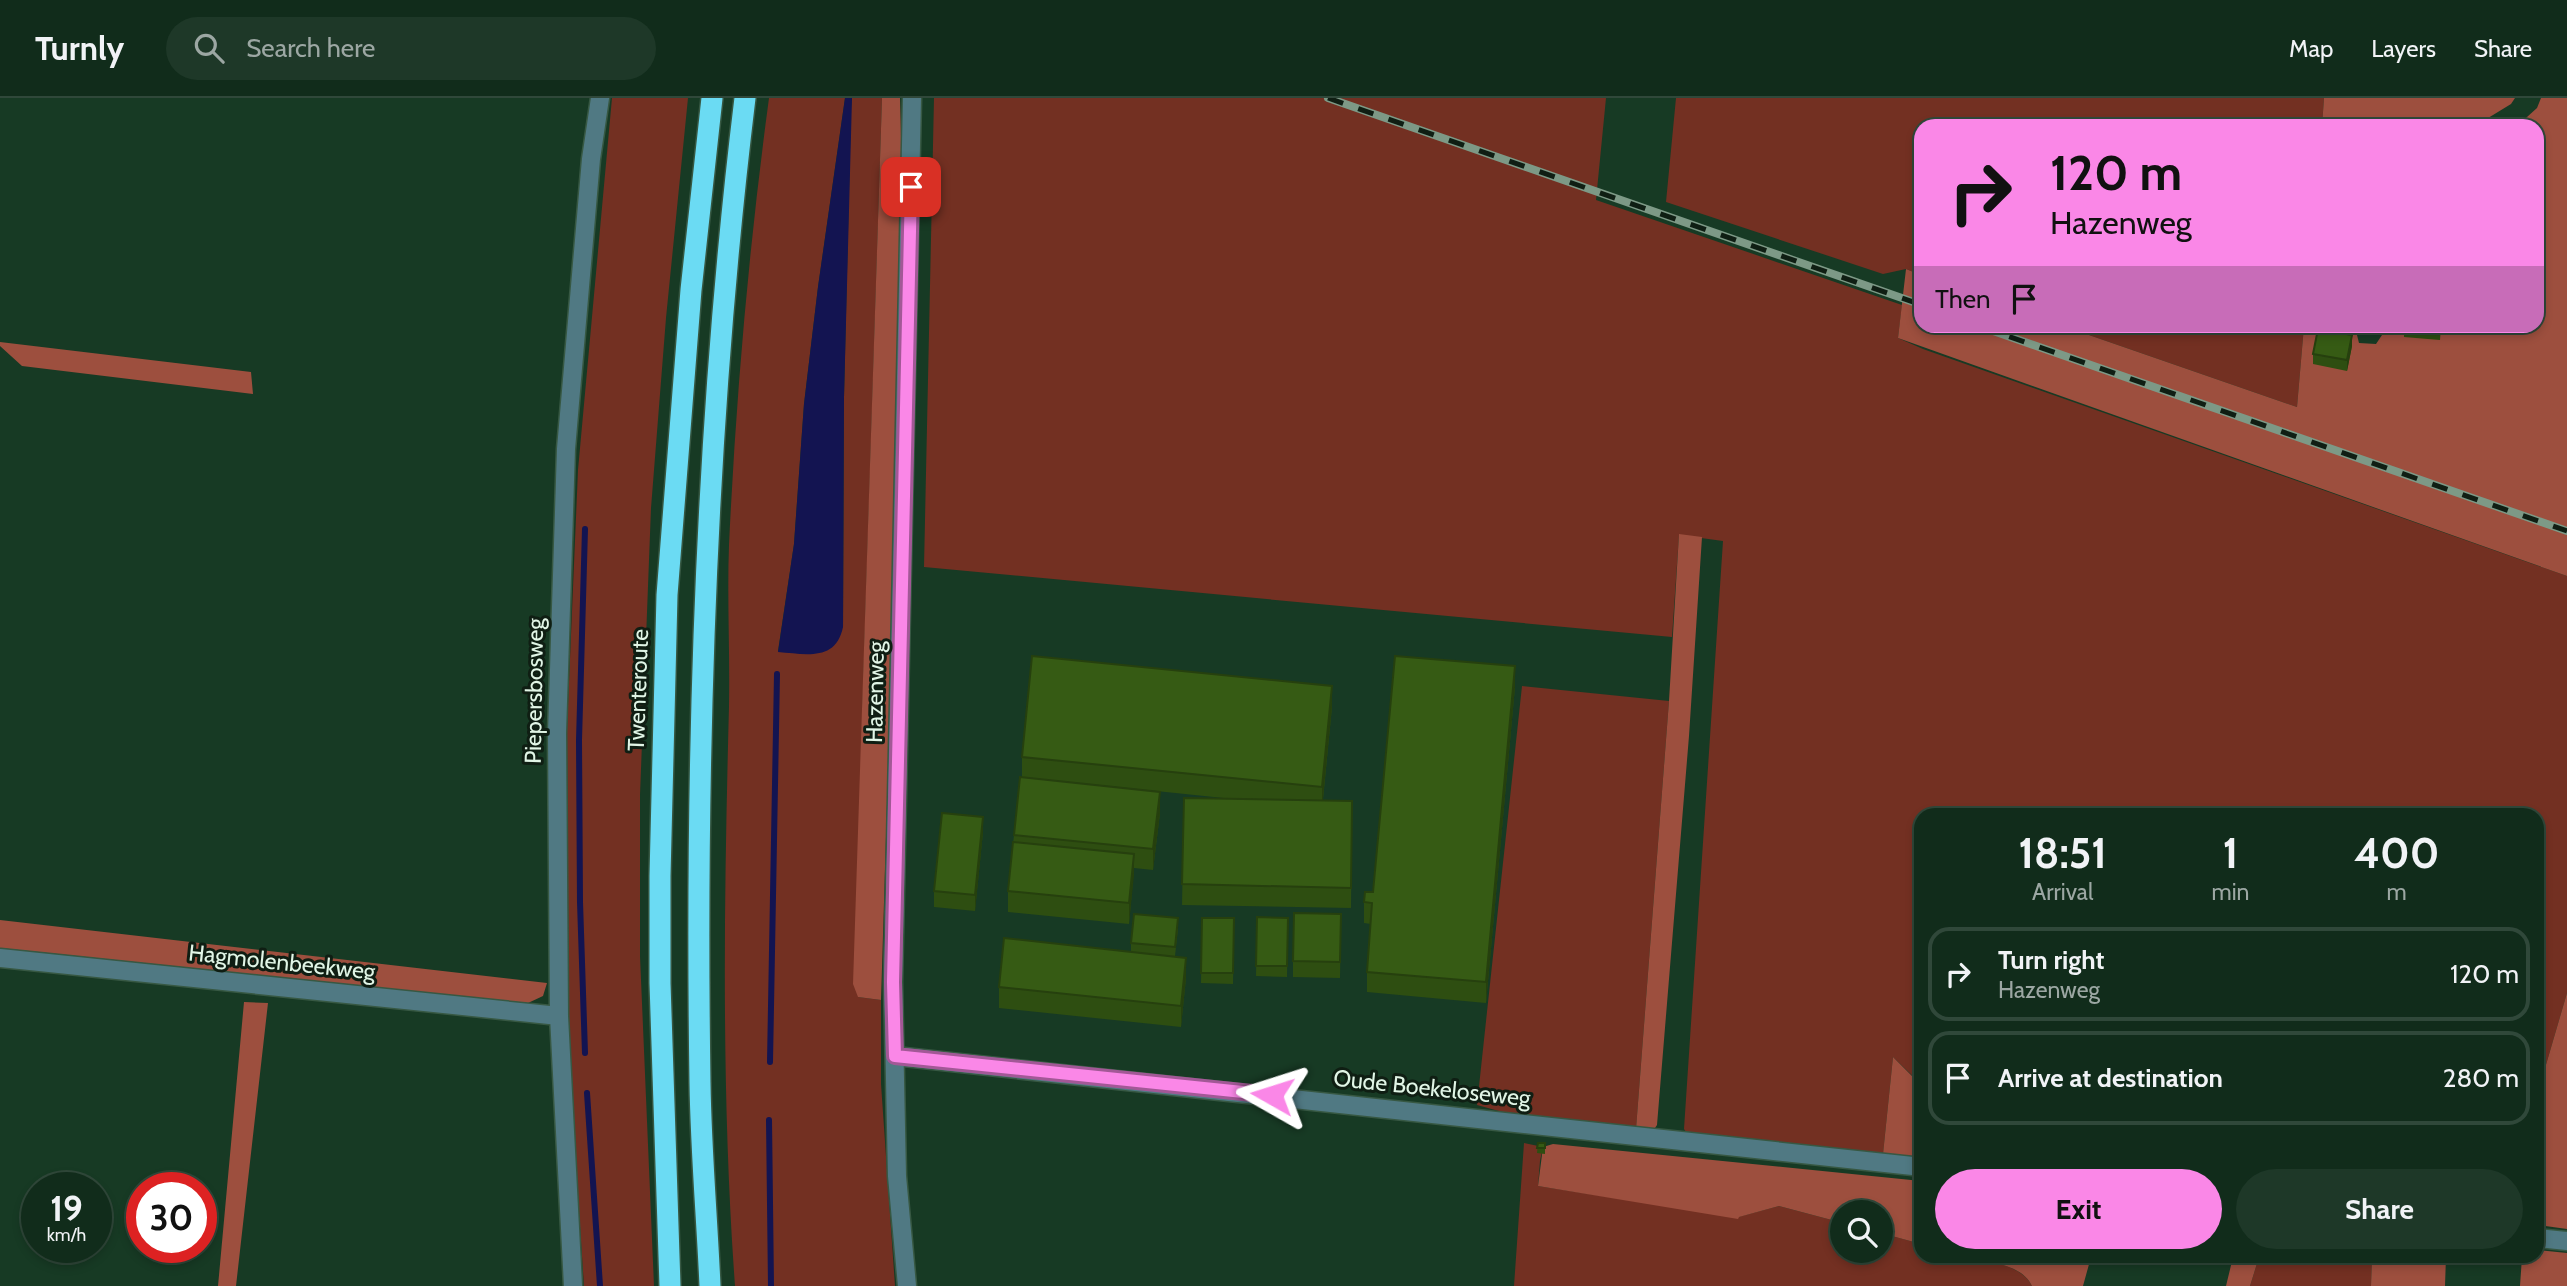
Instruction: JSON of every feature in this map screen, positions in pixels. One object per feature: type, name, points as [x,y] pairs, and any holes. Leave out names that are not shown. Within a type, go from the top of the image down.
[{"type":"highway","name":"Twenteroute","points":[[670,1286],[660,969],[666,609],[691,290],[712,98]]},
{"type":"highway","points":[[710,1286],[700,1085],[700,850],[704,695],[718,389],[745,98]]},
{"type":"street","name":"Piepersbosweg","points":[[573,1286],[559,1016],[557,733],[565,449],[591,159],[600,98]]},
{"type":"street","name":"Hazenweg","points":[[907,1286],[897,1176],[893,982],[912,98]]},
{"type":"street","name":"Hagmolenbeekweg","points":[[0,958],[559,1016]]},
{"type":"street","name":"Oude Boekeloseweg","points":[[895,1056],[1914,1166]]},
{"type":"street","points":[[2544,1239],[2567,1241]]},
{"type":"shaded area","points":[[612,98],[688,98],[666,318],[651,508],[640,795],[640,956],[654,1286],[584,1286],[569,1062],[567,729],[578,470]]},
{"type":"shaded area","points":[[769,98],[845,98],[818,287],[804,404],[794,544],[778,651],[805,654],[843,627],[844,397],[851,108],[852,98],[882,98],[862,721],[858,997],[881,1000],[881,1084],[895,1286],[735,1286],[727,1141],[725,996],[729,545],[744,321]]},
{"type":"shaded area","points":[[845,98],[852,98],[844,397],[843,627],[834,646],[826,651],[809,654],[778,652],[794,544],[804,404],[818,287]]},
{"type":"shaded area","points":[[882,98],[900,98],[904,250],[881,1000],[858,997],[853,984]]},
{"type":"shaded area","points":[[934,98],[1606,98],[1596,200],[1902,305],[1898,338],[1923,349],[2567,576],[2567,993],[2544,1072],[2544,808],[1914,808],[1914,1077],[1893,1057],[1883,1154],[1686,1132],[1684,1129],[1723,541],[1679,535],[1672,637],[924,567]]},
{"type":"shaded area","points":[[1676,98],[2324,98],[2322,119],[1914,119],[1914,272],[1906,269],[1883,274],[1666,202]]},
{"type":"shaded area","points":[[2324,98],[2515,98],[2511,104],[2486,119],[2322,119]]},
{"type":"shaded area","points":[[2541,98],[2567,98],[2567,576],[1898,338],[1906,269],[1914,272],[1914,333],[2083,333],[2297,407],[2303,333],[2357,335],[2359,343],[2376,344],[2383,333],[2544,333],[2544,119],[2525,119],[2537,108]]},
{"type":"shaded area","points":[[2083,333],[2303,333],[2297,407]]},
{"type":"shaded area","points":[[0,342],[251,372],[253,394],[22,366],[0,346]]},
{"type":"shaded area","points":[[1679,534],[1702,537],[1689,736],[1657,1125],[1653,1131],[1636,1129]]},
{"type":"shaded area","points":[[1522,686],[1669,701],[1636,1129],[1517,1116],[1477,1105]]},
{"type":"shaded area","points":[[0,920],[547,983],[543,996],[528,1003],[0,948]]},
{"type":"shaded area","points":[[2567,993],[2567,1229],[2544,1226],[2544,1072]]},
{"type":"shaded area","points":[[244,1002],[268,1003],[236,1286],[218,1286]]},
{"type":"shaded area","points":[[1893,1057],[1914,1078],[1914,1157],[1883,1154]]},
{"type":"shaded area","points":[[1524,1143],[1543,1147],[1538,1186],[1738,1217],[1779,1206],[1830,1220],[1830,1263],[1893,1263],[1893,1236],[1914,1242],[1914,1263],[1995,1263],[2013,1269],[2024,1276],[2032,1286],[1514,1286]]},
{"type":"shaded area","points":[[1553,1144],[1914,1180],[1914,1242],[1893,1236],[1893,1200],[1830,1200],[1830,1220],[1779,1206],[1738,1219],[1538,1186],[1543,1147]]},
{"type":"shaded area","points":[[2544,1251],[2567,1253],[2567,1286],[2520,1286],[2522,1263],[2544,1263]]},
{"type":"shaded area","points":[[1994,1263],[2089,1263],[2083,1286],[2032,1286],[2013,1268]]},
{"type":"shaded area","points":[[2232,1263],[2257,1263],[2250,1286],[2226,1286]]},
{"type":"shaded area","points":[[2257,1263],[2372,1263],[2371,1286],[2250,1286]]},
{"type":"shaded area","points":[[2372,1263],[2446,1263],[2445,1286],[2371,1286]]},
{"type":"building","points":[[2317,333],[2352,335],[2347,360],[2313,354]]},
{"type":"building","points":[[1032,656],[1332,686],[1322,787],[1022,757]]},
{"type":"building","points":[[1395,656],[1515,666],[1486,982],[1367,972],[1372,903],[1364,902],[1365,892],[1373,892]]},
{"type":"building","points":[[1020,777],[1160,792],[1153,849],[1014,835]]},
{"type":"building","points":[[1184,798],[1352,801],[1351,888],[1182,884]]},
{"type":"building","points":[[942,813],[983,817],[975,895],[934,891]]},
{"type":"building","points":[[1013,842],[1134,854],[1129,903],[1008,891]]},
{"type":"building","points":[[1294,913],[1341,914],[1340,962],[1293,961]]},
{"type":"building","points":[[1134,914],[1178,918],[1175,947],[1131,943]]},
{"type":"building","points":[[1257,917],[1288,918],[1287,966],[1256,966]]},
{"type":"building","points":[[1202,918],[1234,918],[1233,973],[1201,973]]},
{"type":"building","points":[[1004,938],[1186,958],[1181,1006],[999,987]]},
{"type":"building","points":[[1538,1143],[1545,1143],[1545,1148],[1537,1148]]},
{"type":"waterway","points":[[585,529],[579,740],[580,902],[585,1053]]},
{"type":"waterway","points":[[770,1062],[777,674]]},
{"type":"waterway","points":[[587,1093],[600,1286]]},
{"type":"waterway","points":[[769,1120],[771,1286]]},
{"type":"railway","points":[[1328,98],[1914,302]]},
{"type":"railway","points":[[1999,333],[2567,531]]},
{"type":"route","points":[[911,187],[893,982],[895,1056],[1272,1095]]}]
